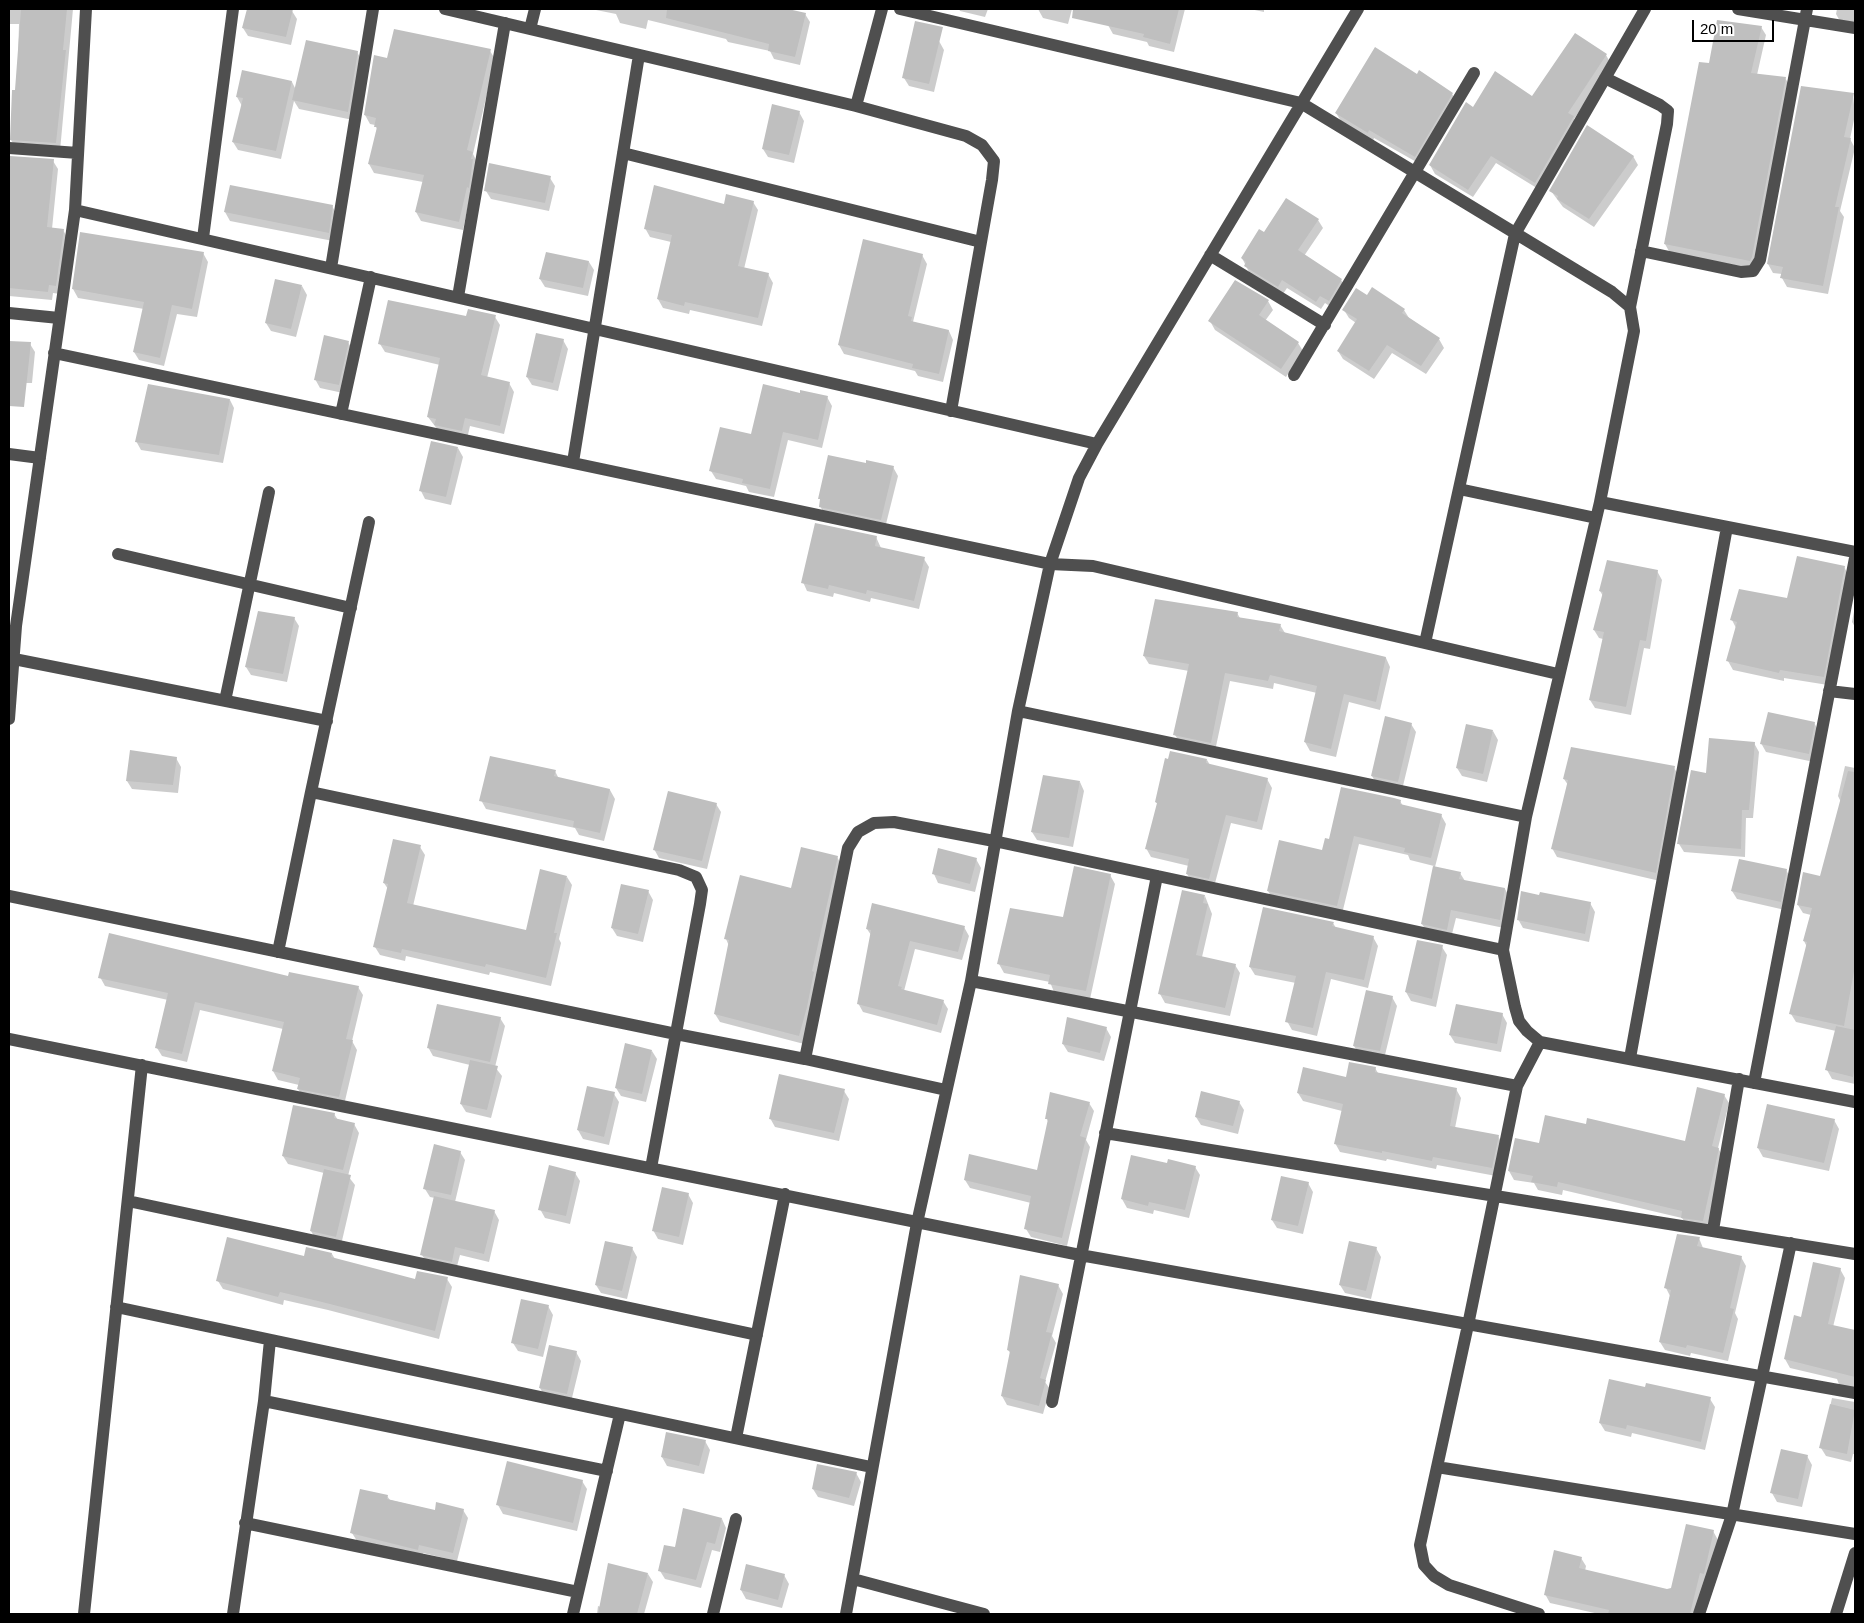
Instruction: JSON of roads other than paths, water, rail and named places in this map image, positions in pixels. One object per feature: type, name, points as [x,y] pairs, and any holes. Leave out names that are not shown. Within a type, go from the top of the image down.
[{"type":"street","points":[[9,719],[14,659],[12,625],[40,458],[75,210],[86,9]]},
{"type":"street","points":[[203,238],[233,9]]},
{"type":"street","points":[[331,268],[373,9]]},
{"type":"street","points":[[445,9],[856,106],[966,136],[982,146],[994,161],[951,411]]},
{"type":"street","points":[[530,29],[535,9]]},
{"type":"street","points":[[856,106],[882,9]]},
{"type":"street","points":[[900,9],[1301,103],[1612,292],[1630,307]]},
{"type":"street","points":[[846,1614],[854,1579],[871,1467],[917,1223],[971,981],[994,840],[1018,711],[1050,564],[1079,478],[1097,444],[1358,9]]},
{"type":"street","points":[[1425,643],[1516,234],[1645,9]]},
{"type":"street","points":[[1738,9],[1806,14],[1855,28]]},
{"type":"street","points":[[1641,251],[1741,272],[1753,271],[1760,260],[1806,14]]},
{"type":"street","points":[[458,298],[505,23]]},
{"type":"street","points":[[573,462],[639,55]]},
{"type":"street","points":[[1294,375],[1474,73]]},
{"type":"street","points":[[1605,78],[1668,111],[1668,124],[1630,307],[1634,331],[1600,502],[1558,674],[1526,817],[1502,950],[1519,1021],[1540,1042],[1855,1102]]},
{"type":"street","points":[[9,148],[78,153]]},
{"type":"street","points":[[622,153],[981,242]]},
{"type":"street","points":[[75,210],[1097,444]]},
{"type":"street","points":[[1210,255],[1325,325]]},
{"type":"street","points":[[341,414],[371,277]]},
{"type":"street","points":[[9,313],[59,318]]},
{"type":"street","points":[[54,353],[1050,564],[1093,566],[1558,674]]},
{"type":"street","points":[[9,454],[40,458]]},
{"type":"street","points":[[1459,489],[1596,518]]},
{"type":"street","points":[[224,701],[269,492]]},
{"type":"street","points":[[1600,502],[1855,552]]},
{"type":"street","points":[[278,952],[369,522]]},
{"type":"street","points":[[1630,1058],[1727,527]]},
{"type":"street","points":[[118,554],[351,608]]},
{"type":"street","points":[[1754,1083],[1855,558]]},
{"type":"street","points":[[14,659],[326,721]]},
{"type":"street","points":[[1829,691],[1855,694]]},
{"type":"street","points":[[1018,711],[1526,817]]},
{"type":"street","points":[[311,792],[679,870],[696,877],[702,890],[700,904],[651,1168]]},
{"type":"street","points":[[805,1059],[848,848],[858,832],[874,823],[894,822],[994,840],[1502,950]]},
{"type":"street","points":[[1052,1402],[1158,876]]},
{"type":"street","points":[[9,896],[805,1059],[946,1090]]},
{"type":"street","points":[[971,981],[1517,1086]]},
{"type":"street","points":[[9,1038],[785,1194],[1080,1256],[1855,1393]]},
{"type":"street","points":[[1539,1614],[1449,1585],[1434,1576],[1424,1564],[1420,1545],[1517,1086],[1540,1042]]},
{"type":"street","points":[[84,1614],[142,1065]]},
{"type":"street","points":[[1713,1230],[1739,1080]]},
{"type":"street","points":[[1105,1133],[1855,1254]]},
{"type":"street","points":[[736,1438],[785,1194]]},
{"type":"street","points":[[128,1201],[757,1335]]},
{"type":"street","points":[[1699,1614],[1732,1515],[1791,1243]]},
{"type":"street","points":[[116,1307],[871,1467]]},
{"type":"street","points":[[233,1614],[264,1401],[270,1340]]},
{"type":"street","points":[[264,1401],[606,1471]]},
{"type":"street","points":[[573,1614],[620,1414]]},
{"type":"street","points":[[1437,1468],[1855,1534]]},
{"type":"street","points":[[713,1614],[736,1519]]},
{"type":"street","points":[[245,1523],[578,1592]]},
{"type":"street","points":[[1836,1614],[1855,1553]]},
{"type":"street","points":[[854,1579],[984,1614]]}]
